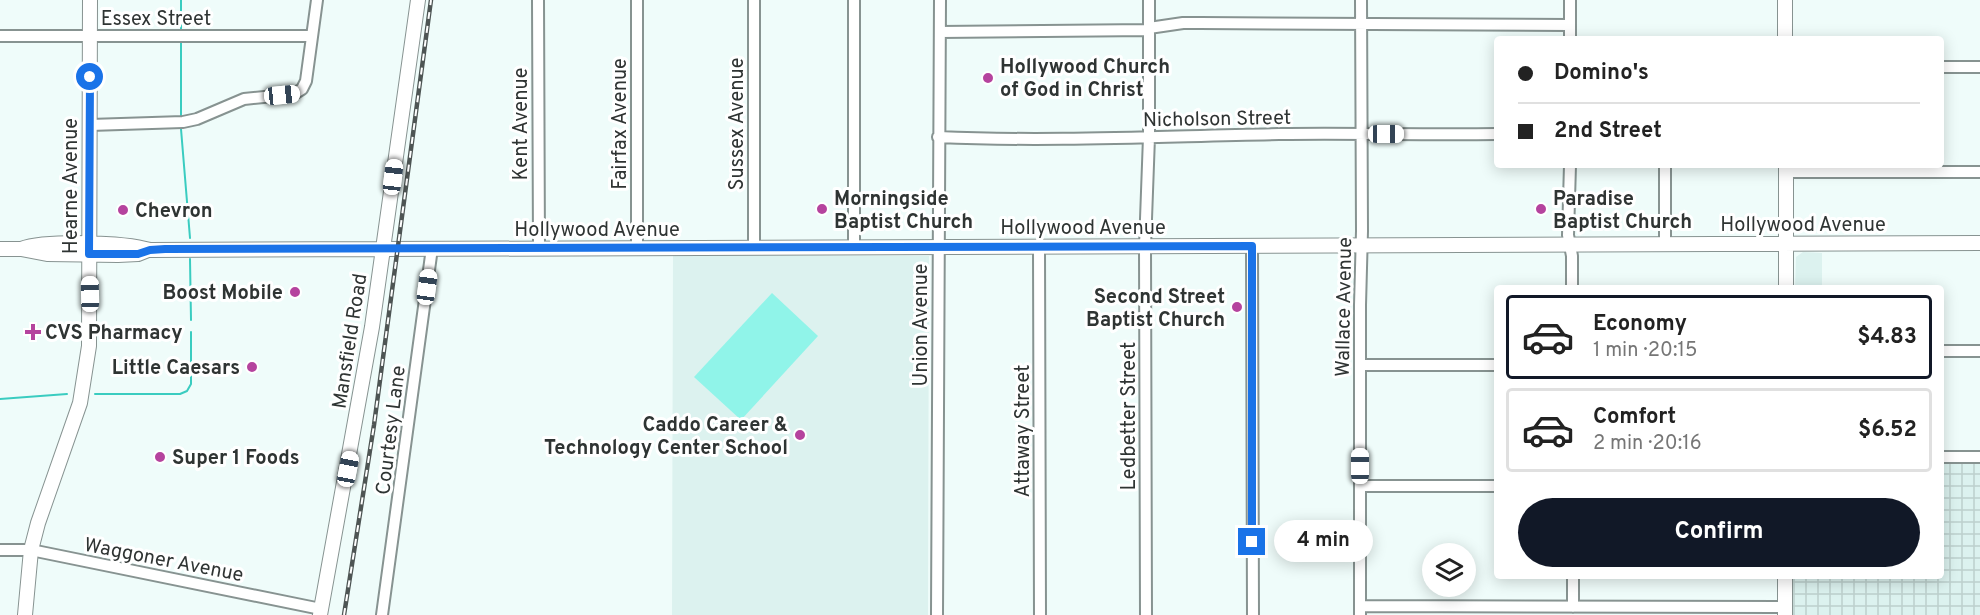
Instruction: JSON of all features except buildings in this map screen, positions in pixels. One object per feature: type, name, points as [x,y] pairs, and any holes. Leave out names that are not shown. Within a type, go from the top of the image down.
[{"type":"main road","name":"Hearne Avenue","points":[[25,615],[31,550],[38,523],[80,403],[89,339],[90,0]]},
{"type":"main road","name":"Mansfield Road","points":[[321,612],[367,362],[418,0]]},
{"type":"main road","points":[[1785,0],[1785,36]]},
{"type":"main road","points":[[1786,169],[1786,285]]},
{"type":"main road","name":"Hollywood Avenue","points":[[0,249],[21,249],[33,245],[89,249],[137,246],[150,250],[1980,243]]},
{"type":"main road","points":[[1785,579],[1785,611]]},
{"type":"street","points":[[90,125],[183,122],[197,119],[244,99],[294,94],[302,89],[306,81],[317,0]]},
{"type":"street","name":"Kent Avenue","points":[[537,0],[538,248]]},
{"type":"street","name":"Fairfax Avenue","points":[[637,248],[638,0]]},
{"type":"street","name":"Sussex Avenue","points":[[754,0],[754,248]]},
{"type":"street","points":[[854,0],[854,247]]},
{"type":"street","name":"Union Avenue","points":[[937,615],[940,0]]},
{"type":"street","name":"Ledbetter Street","points":[[1146,615],[1149,0]]},
{"type":"street","name":"Wallace Avenue","points":[[1360,610],[1361,0]]},
{"type":"street","points":[[1570,0],[1570,36]]},
{"type":"street","points":[[940,32],[1149,29],[1183,23],[1570,25]]},
{"type":"street","name":"Essex Street","points":[[0,36],[312,36]]},
{"type":"street","points":[[1944,67],[1980,67]]},
{"type":"street","name":"Nicholson Street","points":[[938,137],[1112,140],[1149,137],[1330,133],[1494,134]]},
{"type":"street","points":[[1570,168],[1569,245],[1572,256],[1572,285]]},
{"type":"street","points":[[1665,168],[1665,244]]},
{"type":"street","points":[[1786,169],[1980,172]]},
{"type":"street","points":[[1252,246],[1253,615]]},
{"type":"street","name":"Attaway Street","points":[[1039,247],[1040,615]]},
{"type":"street","name":"Courtesy Lane","points":[[382,615],[432,248]]},
{"type":"street","points":[[1944,351],[1980,351]]},
{"type":"street","points":[[1360,365],[1494,365]]},
{"type":"street","points":[[1944,457],[1980,457]]},
{"type":"street","points":[[1360,486],[1494,486]]},
{"type":"street","name":"Waggoner Avenue","points":[[0,550],[31,550],[321,612]]},
{"type":"street","points":[[1573,579],[1573,607]]},
{"type":"street","points":[[1360,610],[1573,607],[1785,611]]},
{"type":"shaded area","points":[[1803,252],[1822,253],[1822,285],[1795,285],[1796,257]]},
{"type":"shaded area","name":"Caddo Career & Technology Center School","points":[[673,255],[929,256],[928,615],[672,615]]},
{"type":"shaded area","points":[[772,293],[818,336],[741,420],[694,377]]},
{"type":"shaded area","points":[[1944,461],[1980,461],[1980,615],[1791,615],[1791,579],[1944,579]]},
{"type":"waterway","points":[[181,0],[181,31]]},
{"type":"waterway","points":[[181,42],[181,117]]},
{"type":"waterway","points":[[181,129],[190,238]]},
{"type":"waterway","points":[[190,259],[191,320]]},
{"type":"waterway","points":[[95,394],[180,394],[187,391],[191,384],[191,332]]},
{"type":"waterway","points":[[0,399],[67,394]]},
{"type":"railway","points":[[344,615],[374,425],[431,0]]},
{"type":"place","name":"Hollywood Church of God in Christ","points":[[988,78]]},
{"type":"place","name":"Morningside Baptist Church","points":[[822,209]]},
{"type":"place","name":"Paradise Baptist Church","points":[[1541,209]]},
{"type":"place","name":"Chevron","points":[[123,210]]},
{"type":"place","name":"Boost Mobile","points":[[295,292]]},
{"type":"place","name":"Second Street Baptist Church","points":[[1237,307]]},
{"type":"place","name":"CVS Pharmacy","points":[[33,332]]},
{"type":"place","name":"Little Caesars","points":[[252,367]]},
{"type":"place","name":"Caddo Career & Technology Center School","points":[[800,435]]},
{"type":"place","name":"Super 1 Foods","points":[[160,457]]},
{"type":"route","points":[[90,77],[89,254],[138,254],[165,249],[1252,246],[1252,542]]}]
